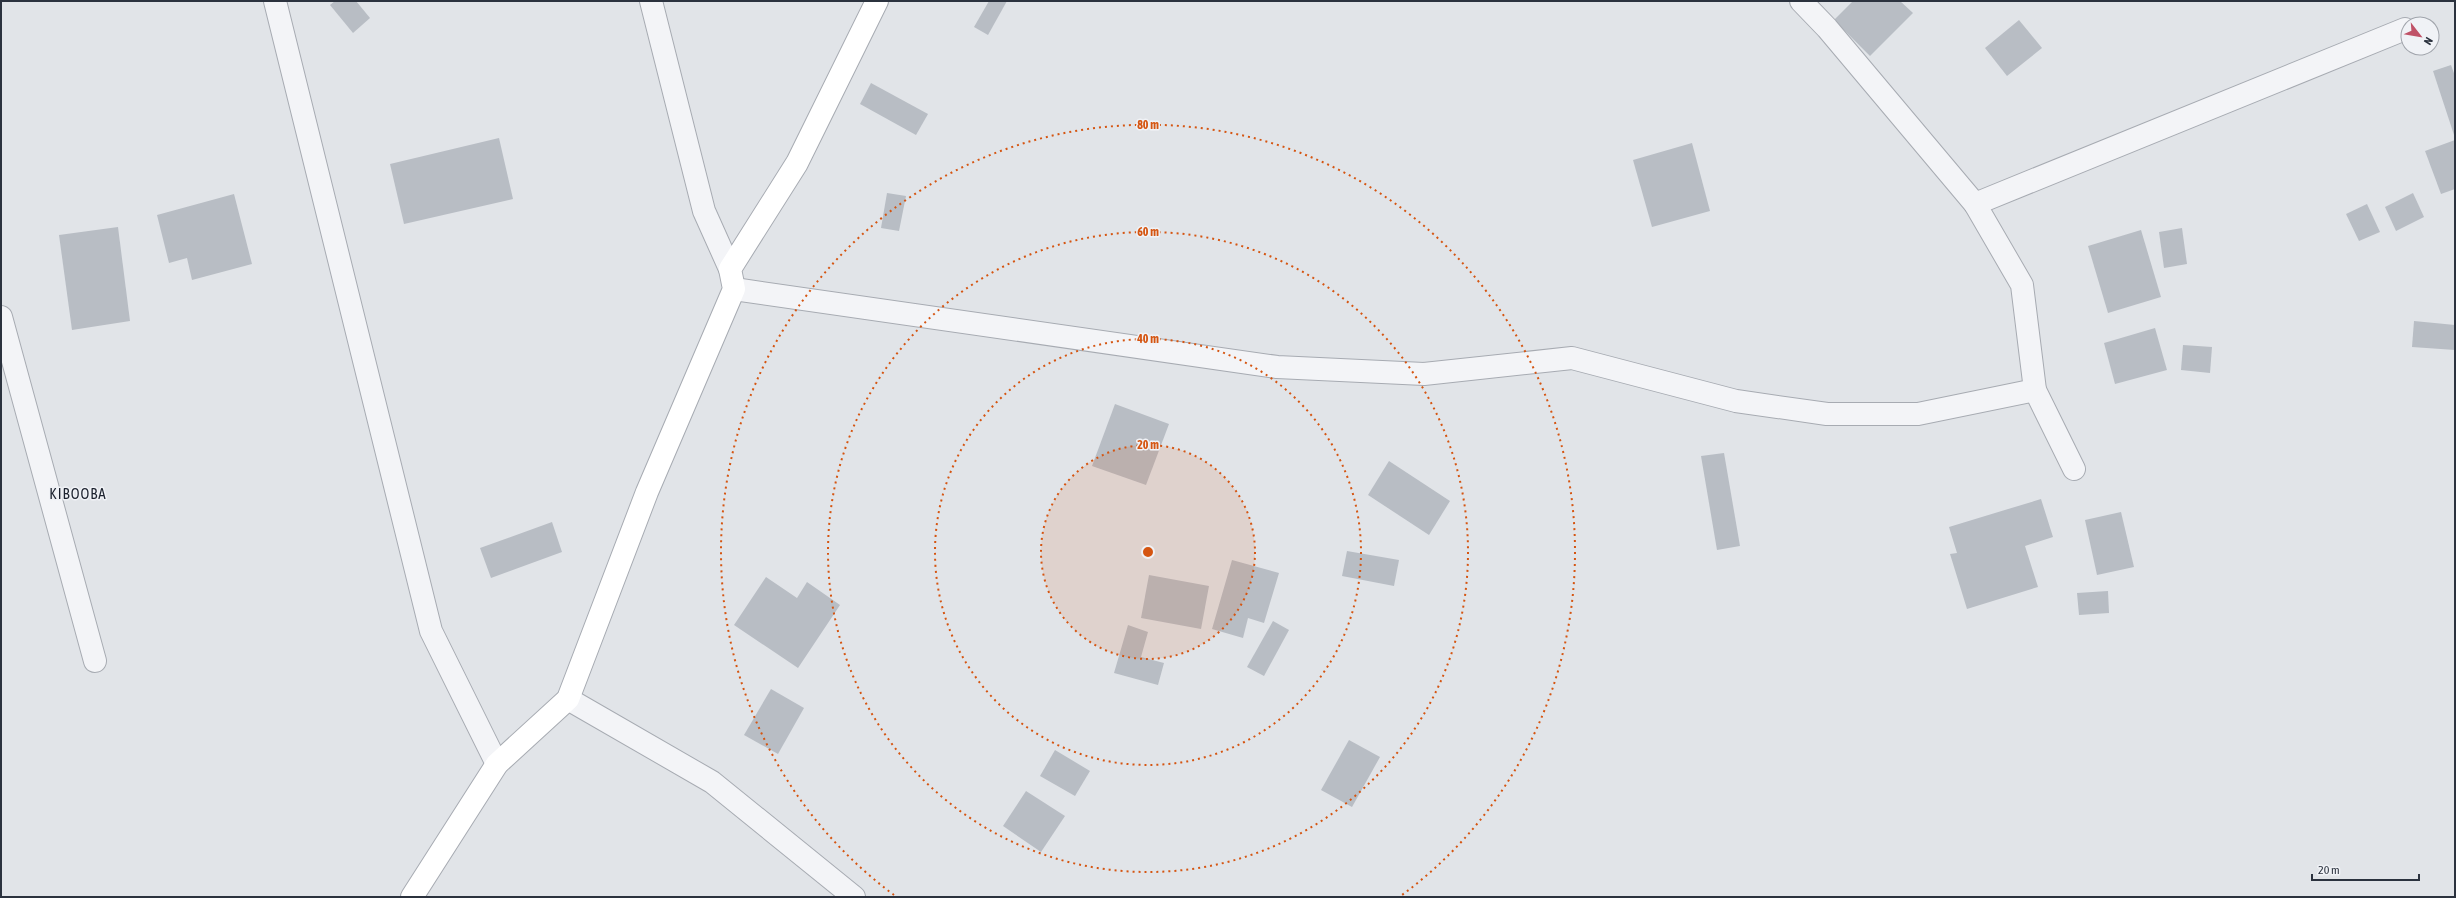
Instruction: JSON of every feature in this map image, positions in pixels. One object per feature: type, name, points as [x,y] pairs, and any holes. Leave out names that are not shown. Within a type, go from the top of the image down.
[{"type":"street","points":[[275,1],[431,630],[497,764]]},
{"type":"street","points":[[651,1],[704,211],[732,279]]},
{"type":"street","points":[[412,897],[497,764],[568,699],[647,492],[732,279],[798,163],[877,1]]},
{"type":"street","points":[[1801,1],[1882,93],[1975,204],[2022,285],[2035,390],[2074,469]]},
{"type":"street","points":[[1975,204],[2400,31]]},
{"type":"street","points":[[732,279],[1277,367],[1424,374],[1572,358],[1736,401],[1827,414],[1918,414],[2035,390]]},
{"type":"street","points":[[1,317],[95,661]]},
{"type":"street","points":[[568,699],[712,782],[854,897]]},
{"type":"building","points":[[335,1],[356,1],[370,18],[353,33],[330,5]]},
{"type":"building","points":[[989,1],[1007,1],[988,35],[974,27]]},
{"type":"building","points":[[1853,1],[1900,1],[1913,13],[1870,56],[1834,20]]},
{"type":"building","points":[[2019,20],[2042,48],[2007,76],[1985,48]]},
{"type":"building","points":[[2451,65],[2455,76],[2455,138],[2433,71]]},
{"type":"building","points":[[871,83],[928,114],[916,135],[860,104]]},
{"type":"building","points":[[499,138],[513,199],[404,224],[390,164]]},
{"type":"building","points":[[2455,140],[2455,189],[2441,194],[2425,151]]},
{"type":"building","points":[[1692,143],[1710,211],[1652,227],[1633,160]]},
{"type":"building","points":[[887,193],[906,196],[899,231],[881,228]]},
{"type":"building","points":[[2413,193],[2424,217],[2396,231],[2385,207]]},
{"type":"building","points":[[234,194],[252,264],[192,280],[187,258],[169,263],[157,215]]},
{"type":"building","points":[[2367,204],[2380,232],[2359,241],[2346,214]]},
{"type":"building","points":[[118,227],[130,321],[72,330],[59,235]]},
{"type":"building","points":[[2182,228],[2187,264],[2164,268],[2159,232]]},
{"type":"building","points":[[2141,230],[2161,297],[2108,313],[2088,246]]},
{"type":"building","points":[[2414,321],[2455,325],[2455,350],[2412,347]]},
{"type":"building","points":[[2155,328],[2167,370],[2115,384],[2104,343]]},
{"type":"building","points":[[2183,345],[2212,347],[2210,373],[2181,370]]},
{"type":"building","points":[[1115,404],[1169,424],[1146,485],[1092,466]]},
{"type":"building","points":[[1724,453],[1740,546],[1717,550],[1701,456]]},
{"type":"building","points":[[1389,461],[1450,501],[1429,535],[1368,495]]},
{"type":"building","points":[[2041,499],[2053,537],[2025,546],[2038,587],[1967,609],[1950,554],[1957,553],[1949,527]]},
{"type":"building","points":[[2121,512],[2134,567],[2097,575],[2085,520]]},
{"type":"building","points":[[552,522],[562,552],[491,578],[480,548]]},
{"type":"building","points":[[1347,551],[1399,560],[1394,586],[1342,576]]},
{"type":"building","points":[[1232,560],[1279,573],[1264,623],[1248,618],[1243,638],[1212,629]]},
{"type":"building","points":[[1149,575],[1209,586],[1201,629],[1141,618]]},
{"type":"building","points":[[766,577],[797,598],[807,582],[840,605],[798,668],[734,625]]},
{"type":"building","points":[[2108,591],[2109,613],[2079,615],[2077,593]]},
{"type":"building","points":[[1273,621],[1289,630],[1264,676],[1247,667]]},
{"type":"building","points":[[1128,625],[1148,632],[1141,657],[1164,663],[1158,685],[1114,673]]},
{"type":"building","points":[[771,689],[804,708],[778,754],[744,735]]},
{"type":"building","points":[[1349,740],[1380,757],[1352,807],[1321,790]]},
{"type":"building","points":[[1055,750],[1090,771],[1075,796],[1040,776]]},
{"type":"building","points":[[1026,791],[1065,816],[1041,852],[1003,826]]},
{"type":"district","name":"KIBOOBA","points":[[78,494]]}]
